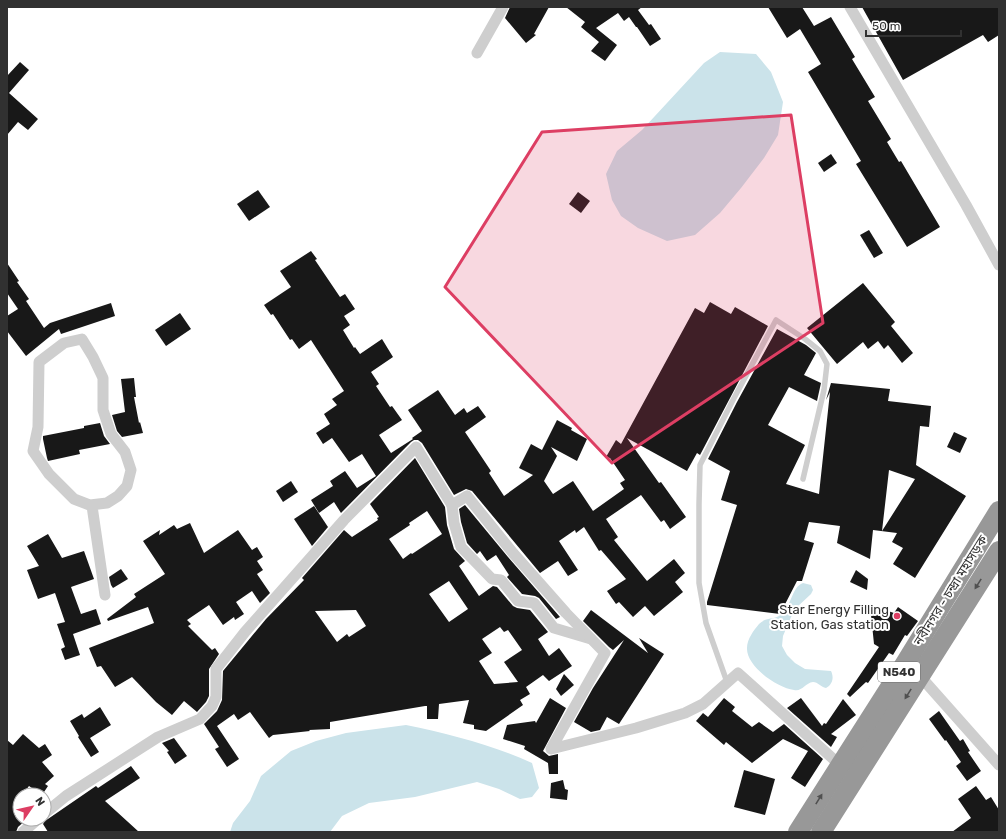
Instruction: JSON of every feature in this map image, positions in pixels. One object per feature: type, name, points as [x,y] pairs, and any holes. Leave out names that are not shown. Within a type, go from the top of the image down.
[{"type":"highway","name":"নবীনগর - চন্দ্রা মহাসড়ক","points":[[798,832],[999,511]]},
{"type":"highway","name":"নবীনগর - চন্দ্রা মহাসড়ক","points":[[821,832],[999,551]]},
{"type":"street","points":[[477,53],[503,7]]},
{"type":"street","points":[[850,7],[966,205],[999,265]]},
{"type":"street","points":[[90,505],[107,503],[118,496],[127,486],[130,470],[124,452],[111,434],[103,410],[103,378],[94,357],[82,339],[64,343],[39,362],[38,427],[33,451],[49,474],[74,499],[92,506],[105,595]]},
{"type":"street","points":[[52,807],[66,796],[158,737],[200,719],[205,715],[212,706],[216,697],[216,669],[245,632],[344,520],[416,447],[452,506],[454,523],[461,547],[492,579],[501,580],[518,601],[534,603],[554,628],[592,640]]},
{"type":"street","points":[[452,506],[467,496],[513,553],[566,613],[605,653],[551,749],[636,728],[685,713],[703,704],[738,673],[840,765]]},
{"type":"street","points":[[920,676],[999,765]]},
{"type":"lane","points":[[727,682],[706,623],[699,583],[700,465],[776,320],[820,351],[827,364],[824,390],[803,479]]},
{"type":"highlighted area","points":[[791,115],[823,323],[612,463],[445,287],[542,132]]},
{"type":"water","points":[[720,52],[756,54],[771,72],[783,102],[778,135],[764,158],[720,213],[695,235],[667,241],[638,228],[621,216],[612,200],[606,174],[617,151],[642,130],[704,63]]},
{"type":"water","points":[[803,583],[811,585],[813,590],[811,594],[795,609],[783,636],[782,646],[787,655],[795,663],[805,669],[831,671],[832,680],[826,688],[813,682],[799,690],[779,685],[771,681],[757,669],[748,655],[748,641],[755,629],[759,624],[767,619],[779,616],[787,608],[796,589]]},
{"type":"water","points":[[406,725],[439,732],[470,741],[502,751],[532,763],[539,788],[532,797],[520,799],[499,789],[477,782],[415,797],[369,803],[342,816],[330,832],[230,832],[233,823],[250,801],[261,776],[291,751],[316,741],[346,733]]},
{"type":"building","points":[[510,7],[549,7],[534,34],[536,35],[526,43],[505,18]]},
{"type":"building","points":[[566,7],[642,7],[638,10],[649,25],[651,24],[661,39],[650,46],[629,17],[624,21],[618,13],[596,28],[617,45],[605,61],[591,51],[599,42],[581,27],[585,22]]},
{"type":"building","points":[[768,7],[802,7],[814,26],[831,17],[855,57],[852,59],[875,97],[868,101],[891,139],[887,142],[899,162],[901,161],[940,227],[907,247],[856,164],[861,161],[808,72],[821,64],[800,29],[787,38]]},
{"type":"building","points":[[862,7],[999,7],[999,35],[988,42],[983,35],[903,80]]},
{"type":"building","points":[[20,62],[29,70],[9,93],[38,119],[28,130],[18,122],[7,135],[7,76]]},
{"type":"building","points":[[831,154],[837,163],[824,172],[818,163]]},
{"type":"building","points":[[258,190],[270,207],[249,221],[237,204]]},
{"type":"building","points":[[578,192],[590,201],[581,213],[569,204]]},
{"type":"building","points":[[869,230],[883,253],[874,258],[860,235]]},
{"type":"building","points":[[311,251],[317,259],[315,260],[340,297],[345,294],[355,309],[344,316],[350,325],[343,330],[354,348],[355,347],[360,354],[382,339],[393,357],[371,372],[379,384],[376,386],[390,407],[392,406],[402,420],[379,435],[391,453],[413,439],[412,438],[422,431],[408,410],[438,390],[455,415],[464,408],[467,413],[478,406],[486,417],[465,432],[491,471],[489,473],[504,496],[533,475],[519,468],[531,444],[542,450],[557,420],[572,428],[571,430],[587,439],[577,461],[551,447],[557,456],[544,481],[553,494],[573,481],[593,511],[624,489],[620,483],[625,480],[610,458],[606,457],[616,440],[621,444],[695,308],[704,313],[710,302],[731,314],[735,307],[768,326],[700,455],[697,453],[687,471],[627,438],[659,483],[661,482],[686,517],[670,529],[664,520],[661,522],[641,495],[606,519],[618,537],[614,540],[647,581],[674,559],[685,573],[675,582],[683,592],[654,616],[645,606],[633,617],[619,602],[616,604],[607,591],[626,579],[601,550],[599,551],[584,527],[576,533],[575,530],[559,541],[578,570],[568,576],[558,561],[540,573],[472,491],[466,489],[454,495],[422,443],[418,440],[411,442],[341,513],[334,502],[319,513],[311,500],[333,486],[330,481],[345,471],[357,488],[376,476],[362,454],[349,462],[332,438],[323,444],[316,433],[330,424],[324,414],[337,405],[332,399],[344,391],[311,340],[299,349],[292,339],[290,340],[273,314],[271,315],[264,305],[291,287],[280,271]]},
{"type":"building","points":[[7,263],[19,281],[17,282],[29,299],[26,301],[44,328],[50,323],[111,303],[115,316],[61,334],[59,329],[26,356],[7,331],[7,316],[18,309],[7,293]]},
{"type":"building","points":[[863,283],[895,322],[891,326],[913,353],[902,363],[888,345],[884,349],[878,341],[868,349],[863,342],[837,364],[807,328]]},
{"type":"building","points":[[180,313],[191,329],[166,346],[155,330]]},
{"type":"building","points":[[777,329],[806,345],[816,353],[804,375],[821,383],[817,401],[789,387],[768,425],[805,445],[786,484],[819,494],[830,392],[826,400],[831,383],[890,389],[888,401],[931,406],[929,427],[920,426],[916,465],[966,496],[915,578],[893,564],[903,548],[892,542],[897,533],[873,530],[870,559],[837,543],[840,526],[809,522],[804,540],[814,543],[802,581],[797,581],[780,614],[707,605],[737,505],[721,500],[730,471],[708,459]],"holes":[[[889,470],[915,479],[882,531]]]},
{"type":"building","points":[[134,378],[136,397],[134,397],[139,423],[140,422],[143,433],[122,437],[117,431],[112,415],[125,412],[121,379]]},
{"type":"building","points":[[100,423],[104,436],[110,444],[79,450],[80,454],[48,461],[43,436],[84,428],[84,426]]},
{"type":"building","points":[[954,432],[967,438],[960,453],[947,447]]},
{"type":"building","points":[[415,458],[445,507],[447,525],[454,549],[465,561],[459,566],[479,596],[493,586],[497,587],[513,606],[530,610],[548,632],[538,639],[549,656],[559,648],[572,666],[549,681],[543,675],[526,687],[530,694],[520,700],[523,705],[486,731],[474,729],[474,725],[463,723],[469,700],[439,704],[438,719],[427,719],[427,706],[425,706],[330,722],[330,729],[309,730],[310,731],[273,735],[269,738],[250,712],[238,720],[234,714],[217,726],[239,759],[227,767],[215,749],[219,747],[204,724],[217,711],[222,700],[223,671],[266,619],[304,580],[302,578],[344,530],[352,537],[378,520],[377,518],[379,517],[370,504]],"holes":[[[427,511],[442,534],[403,559],[389,539],[410,525],[409,523]],[[449,581],[468,609],[449,622],[429,594]],[[356,610],[366,626],[349,637],[347,634],[337,642],[315,611]],[[500,627],[504,632],[508,630],[522,650],[504,662],[518,682],[494,684],[479,661],[492,653],[482,639]]]},
{"type":"building","points":[[291,481],[298,492],[283,502],[276,491]]},
{"type":"building","points":[[465,505],[560,617],[556,619],[539,598],[522,594],[507,577],[509,575],[496,555],[487,561],[480,551],[477,554],[467,543],[459,509]]},
{"type":"building","points":[[314,506],[328,527],[312,546],[294,519]]},
{"type":"building","points":[[190,523],[204,553],[238,530],[252,550],[257,547],[263,557],[257,561],[263,570],[257,574],[270,593],[260,603],[252,591],[236,602],[244,614],[235,620],[234,617],[223,625],[209,605],[187,620],[191,624],[188,626],[212,650],[215,648],[219,654],[209,669],[209,696],[206,702],[197,712],[184,701],[172,715],[156,702],[132,677],[115,687],[101,666],[97,667],[89,648],[154,623],[148,607],[108,621],[107,619],[136,597],[134,594],[165,574],[143,541],[160,530],[159,535],[174,525],[177,529]]},
{"type":"building","points":[[48,534],[62,558],[84,551],[94,579],[71,587],[81,614],[96,609],[101,624],[73,634],[80,655],[65,660],[61,649],[65,647],[57,624],[65,622],[55,593],[38,599],[27,570],[39,566],[27,546]]},
{"type":"building","points":[[121,569],[128,579],[113,588],[109,577]]},
{"type":"building","points":[[856,570],[868,579],[867,590],[850,582]]},
{"type":"building","points":[[870,605],[894,613],[898,607],[918,621],[907,636],[905,635],[893,655],[889,653],[868,683],[866,682],[850,697],[847,694],[879,647],[874,644]]},
{"type":"building","points":[[591,610],[648,653],[639,638],[664,654],[619,724],[607,717],[600,730],[591,732],[574,722],[593,688],[624,640],[613,650],[609,647],[583,621]]},
{"type":"building","points":[[564,674],[574,685],[561,696],[556,689]]},
{"type":"building","points":[[550,698],[566,708],[543,751],[549,756],[558,754],[558,774],[549,774],[548,763],[524,749],[525,746],[503,739],[507,725],[535,721],[536,723]]},
{"type":"building","points":[[724,698],[735,707],[732,711],[752,727],[759,722],[773,732],[784,724],[823,759],[805,787],[791,778],[808,751],[783,739],[752,763],[726,742],[724,745],[696,721],[703,713],[708,717]]},
{"type":"building","points":[[801,698],[822,726],[824,723],[826,724],[843,699],[856,715],[831,734],[837,737],[831,747],[787,708]]},
{"type":"building","points":[[100,707],[111,725],[90,738],[99,752],[91,757],[70,721],[82,714],[84,718]]},
{"type":"building","points":[[939,711],[960,741],[963,739],[970,751],[968,752],[981,771],[967,781],[956,766],[961,762],[929,719]]},
{"type":"building","points":[[23,734],[39,748],[45,744],[52,755],[42,762],[54,776],[45,784],[47,787],[12,787],[12,827],[18,827],[16,832],[7,832],[7,740],[13,745]]},
{"type":"building","points":[[174,738],[187,756],[175,764],[167,752],[169,751],[162,743]]},
{"type":"building","points":[[131,766],[140,778],[105,801],[139,832],[48,832],[45,827],[52,827],[52,816],[96,786],[98,788]]},
{"type":"building","points":[[744,770],[775,779],[765,815],[734,807]]},
{"type":"building","points":[[563,780],[565,789],[568,790],[567,800],[550,798],[551,783]]},
{"type":"building","points":[[976,786],[986,800],[991,797],[999,810],[999,832],[952,832],[971,818],[958,799]]},
{"type":"place","name":"Star Energy Filling Station, Gas station","points":[[897,616]]}]
